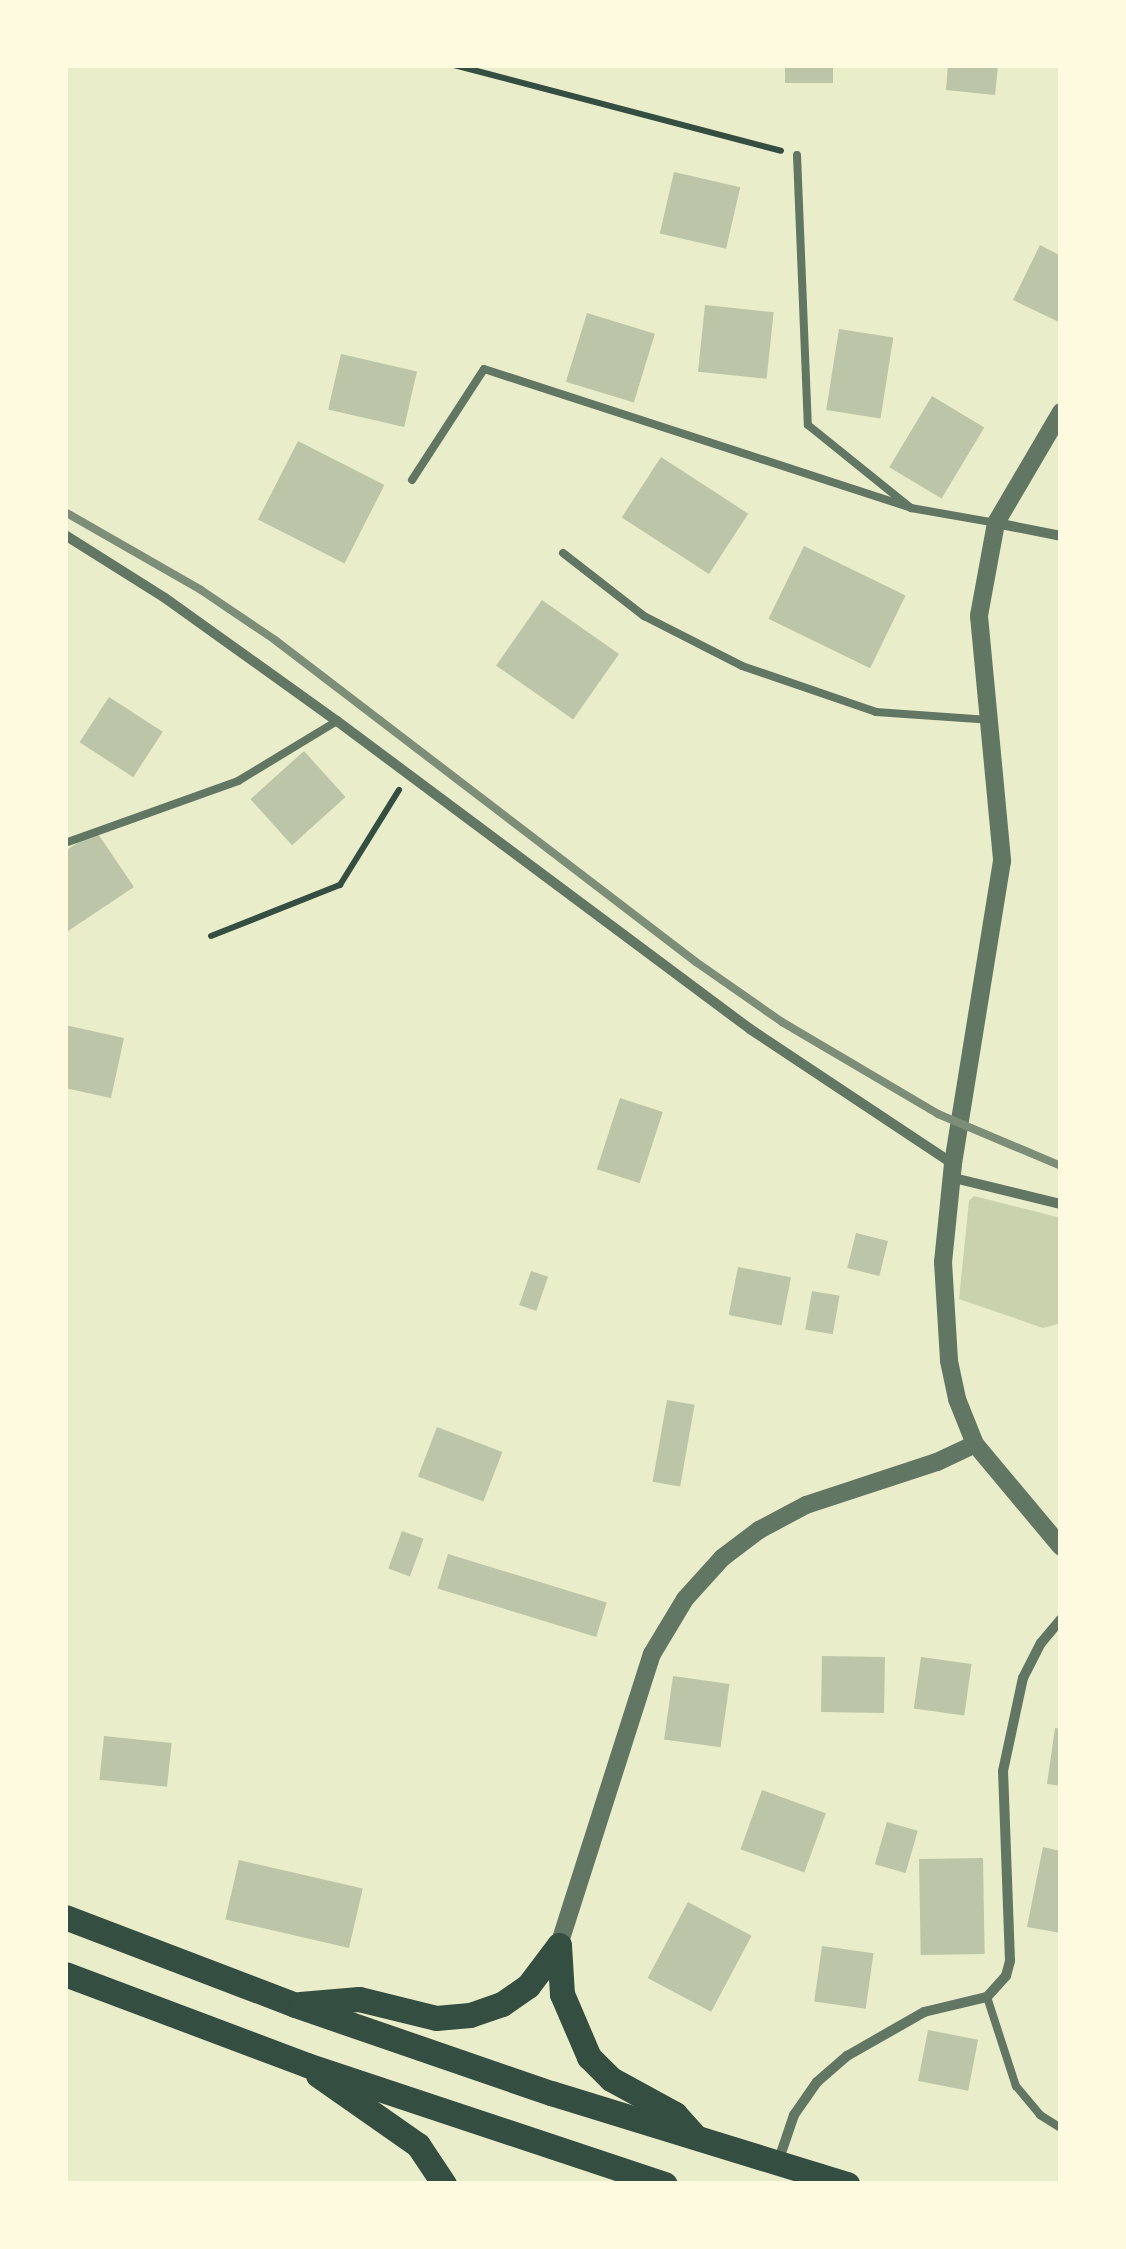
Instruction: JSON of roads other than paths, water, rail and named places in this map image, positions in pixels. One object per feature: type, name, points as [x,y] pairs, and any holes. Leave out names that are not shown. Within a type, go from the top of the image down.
[{"type":"main road","points":[[65,1916],[295,2005],[700,2140],[847,2184]]},
{"type":"main road","points":[[295,2005],[359,2000],[436,2018],[470,2015],[502,2004],[528,1986],[559,1945]]},
{"type":"main road","points":[[559,1945],[562,1994],[589,2057],[611,2079],[675,2114],[700,2140]]},
{"type":"main road","points":[[65,1974],[307,2065],[665,2184]]},
{"type":"main road","points":[[307,2065],[331,2087],[392,2123],[418,2145],[444,2184]]},
{"type":"street","points":[[1061,412],[996,522],[979,616],[1002,861],[953,1171],[943,1262],[943,1314],[957,1399],[976,1444],[1061,1547]]},
{"type":"street","points":[[996,522],[1061,536]]},
{"type":"street","points":[[65,535],[165,598],[338,721],[750,1029],[953,1171],[1061,1204]]},
{"type":"street","points":[[559,1945],[652,1654],[686,1598],[746,1540],[806,1505],[976,1444]]},
{"type":"street","points":[[777,2163],[794,2115],[817,2082],[847,2056],[924,2012],[987,1997],[1006,1976],[1010,1961],[1002,1771],[1023,1678],[1041,1643],[1061,1619]]},
{"type":"lane","points":[[797,155],[808,425],[911,508]]},
{"type":"lane","points":[[412,480],[484,370],[911,508],[996,522]]},
{"type":"lane","points":[[564,553],[644,616],[742,666],[876,712],[988,720]]},
{"type":"lane","points":[[65,842],[238,781],[338,721]]},
{"type":"lane","points":[[987,1997],[1016,2086],[1040,2115],[1061,2128]]},
{"type":"railway","points":[[65,512],[201,590],[275,640],[696,962],[782,1022],[938,1114],[1061,1166]]}]
